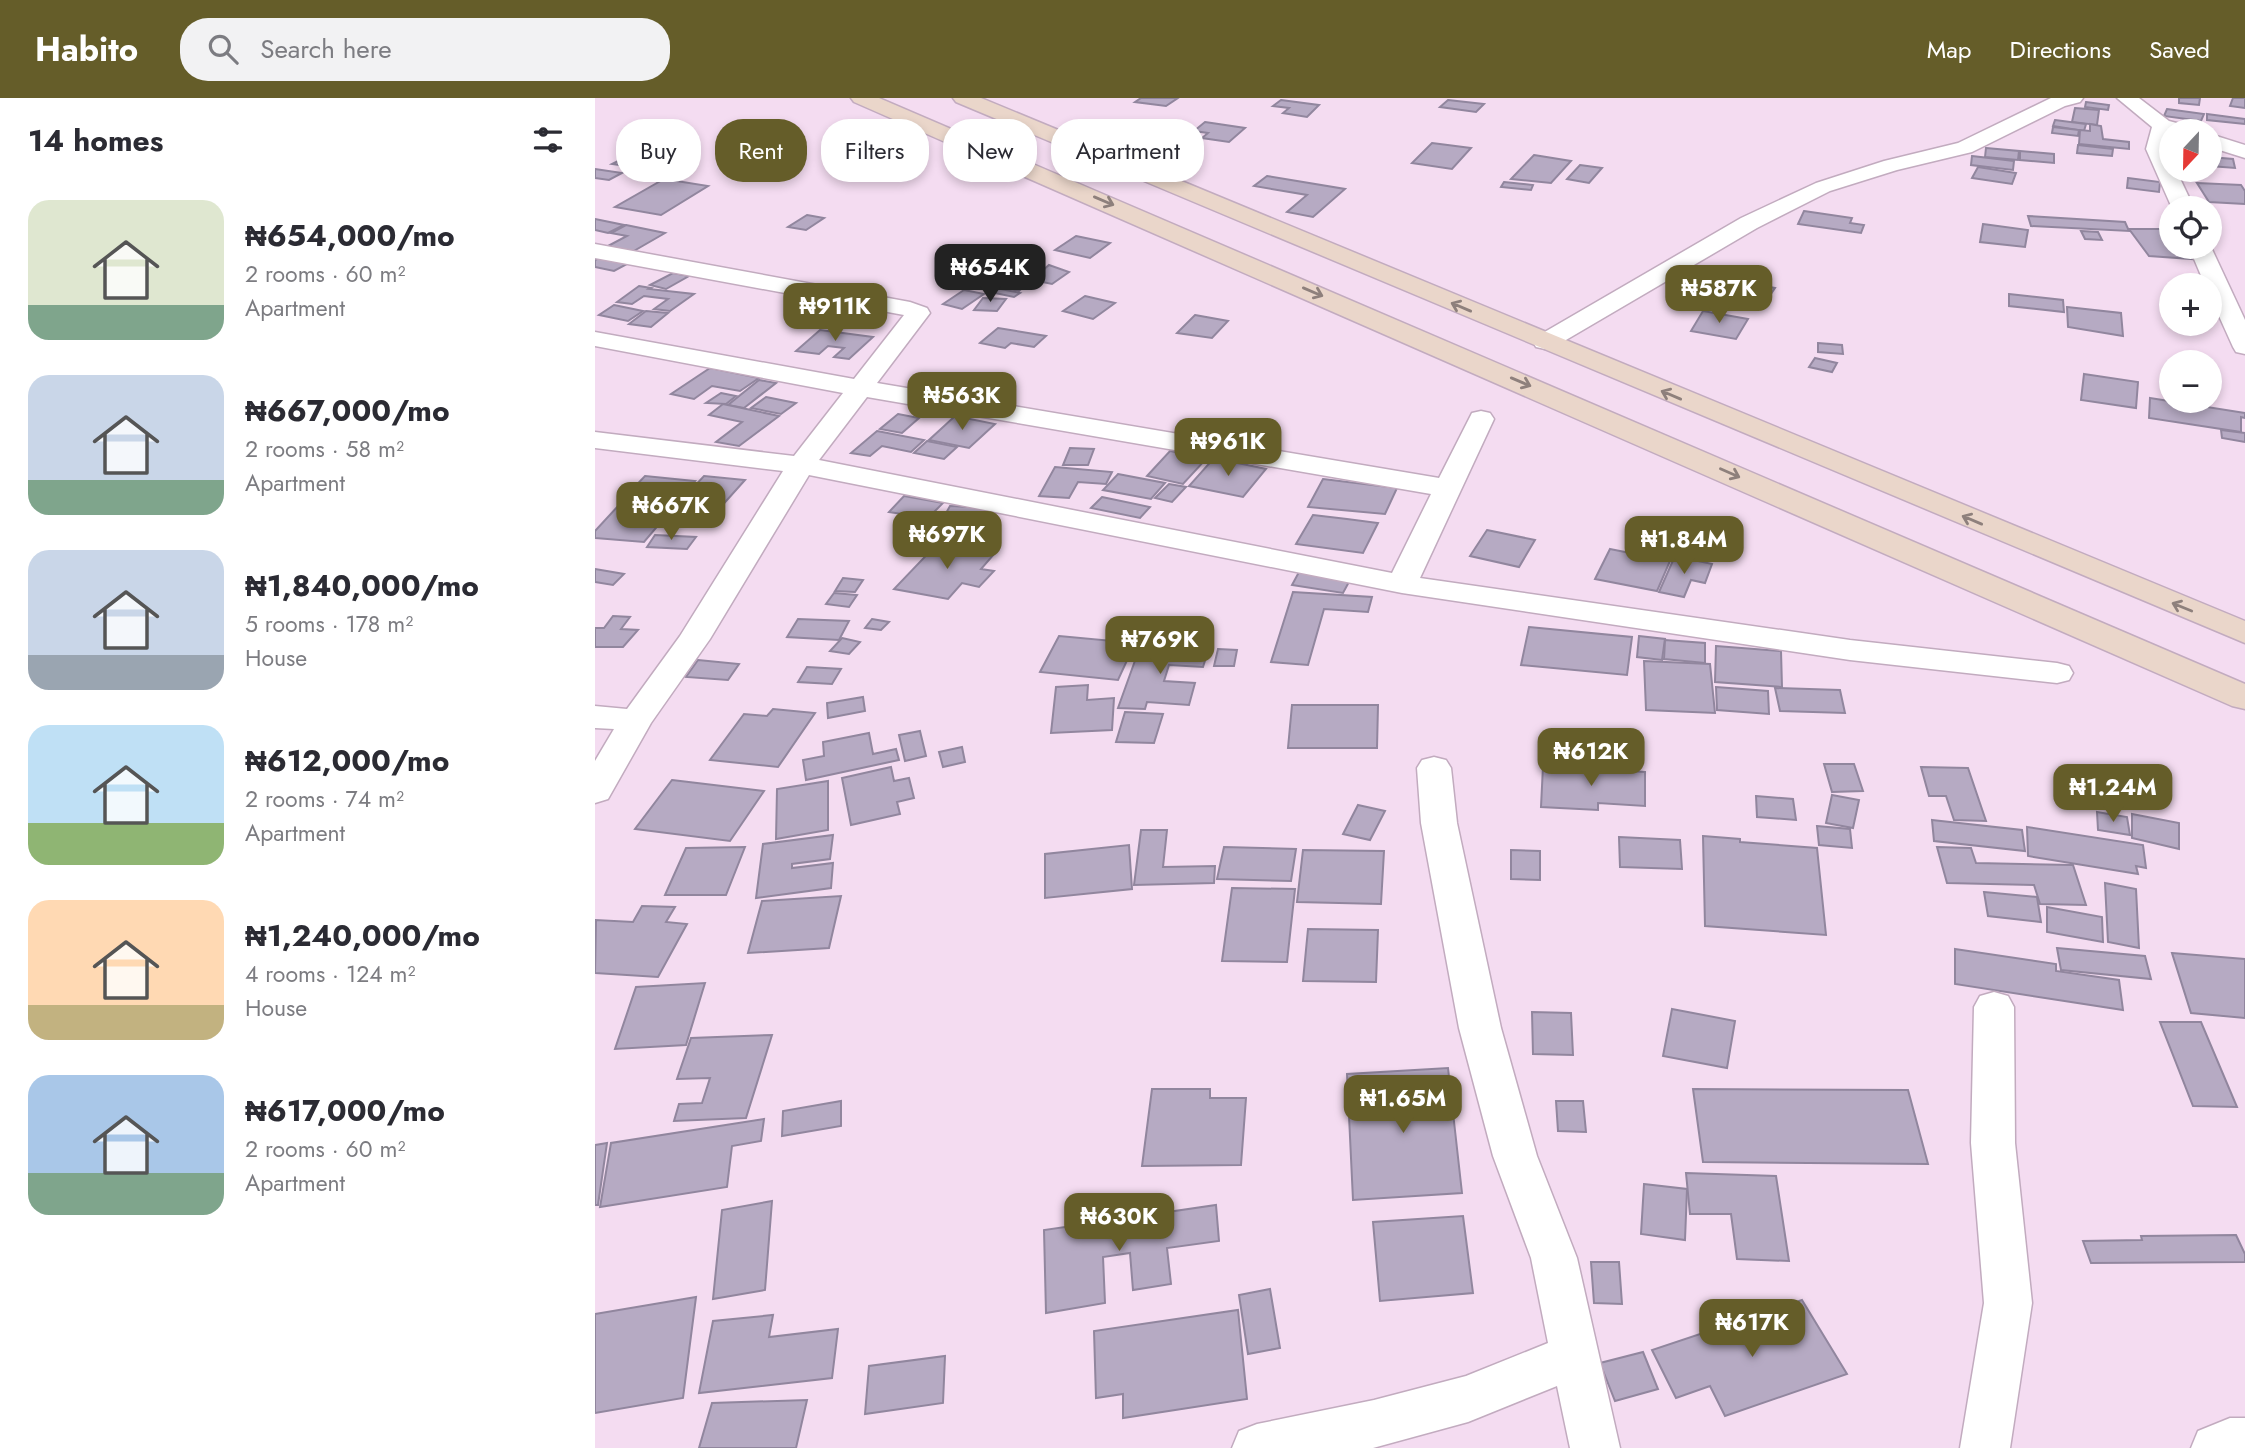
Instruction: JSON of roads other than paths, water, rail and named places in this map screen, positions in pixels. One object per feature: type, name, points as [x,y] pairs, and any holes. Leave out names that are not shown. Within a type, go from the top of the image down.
[{"type":"street","points":[[861,98],[2245,698]]},
{"type":"street","points":[[963,98],[2245,633]]},
{"type":"street","points":[[1545,342],[1749,223],[1823,187],[1891,165],[1965,148],[2058,102],[2073,98]]},
{"type":"street","points":[[2127,98],[2159,123]]},
{"type":"street","points":[[2159,137],[2156,149],[2159,156]]},
{"type":"street","points":[[2223,144],[2245,152]]},
{"type":"street","points":[[595,251],[910,309],[918,313],[801,465],[694,639],[636,720],[595,791]]},
{"type":"street","points":[[2205,259],[2245,347]]},
{"type":"street","points":[[595,339],[859,388],[1446,488]]},
{"type":"street","points":[[1402,584],[1481,419]]},
{"type":"street","points":[[595,440],[801,465],[1402,584],[1850,650],[2057,673]]},
{"type":"street","points":[[595,717],[636,720]]},
{"type":"street","points":[[1434,768],[1439,823],[1480,1028],[1514,1156],[1554,1258],[1595,1448]]},
{"type":"street","points":[[1985,1448],[2008,1303],[1993,1143],[1994,1007]]},
{"type":"street","points":[[1257,1448],[1374,1424],[1468,1399],[1575,1355]]},
{"type":"street","points":[[2216,1448],[2230,1442],[2245,1442]]}]
